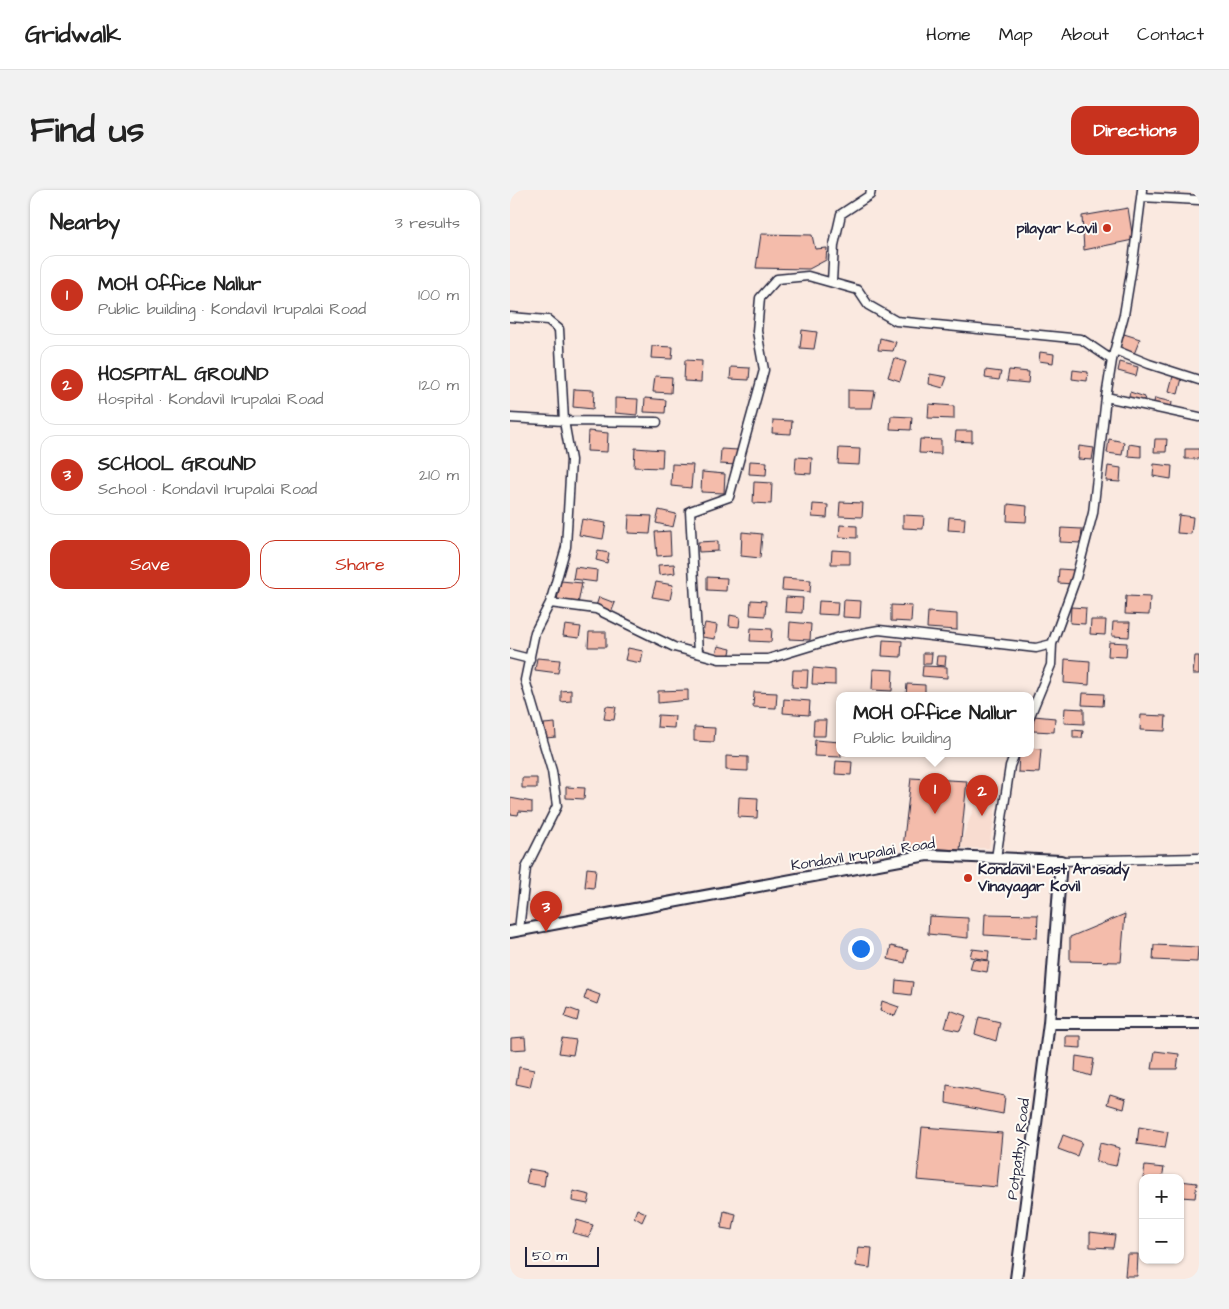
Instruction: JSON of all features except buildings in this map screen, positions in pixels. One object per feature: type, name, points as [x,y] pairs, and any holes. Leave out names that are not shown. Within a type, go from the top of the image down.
[{"type":"street","points":[[832,282],[834,244],[841,214],[870,194],[871,190]]},
{"type":"street","points":[[1034,706],[1051,665],[1052,644],[1076,578],[1092,513],[1106,397],[1112,360],[1124,316],[1142,194],[1199,200]]},
{"type":"street","points":[[698,653],[690,511],[729,497],[764,370],[757,331],[760,298],[777,279],[808,276],[858,290],[868,306],[896,321],[1081,339],[1112,360]]},
{"type":"street","points":[[510,316],[548,320],[559,329],[564,421],[571,460],[566,546],[550,603],[536,632],[525,680],[552,771],[557,806],[526,868],[514,931]]},
{"type":"street","points":[[1115,350],[1149,364],[1199,380]]},
{"type":"street","points":[[1106,397],[1199,417]]},
{"type":"street","points":[[510,418],[564,421],[656,422]]},
{"type":"street","points":[[550,603],[596,609],[674,647],[720,659],[768,659],[840,636],[879,630],[1036,648],[1052,644]]},
{"type":"street","points":[[510,654],[530,660]]},
{"type":"street","points":[[996,858],[1010,766],[1013,757]]},
{"type":"street","name":"Kondavil Irupalai Road","points":[[514,931],[927,855],[1061,861]]},
{"type":"street","points":[[1199,858],[1061,861],[1048,1023],[1199,1024]]},
{"type":"street","name":"Potpathy Road","points":[[1016,1279],[1048,1023]]},
{"type":"shaded area","points":[[982,786],[999,786],[989,848],[959,848]]},
{"type":"place","name":"pilayar kovil","points":[[1107,228]]},
{"type":"place","name":"MOH Office Nallur","points":[[935,814]]},
{"type":"place","name":"HOSPITAL GROUND","points":[[982,816]]},
{"type":"place","name":"Kondavil East Arasady Vinayagar Kovil","points":[[968,878]]},
{"type":"place","name":"SCHOOL GROUND","points":[[546,932]]}]
